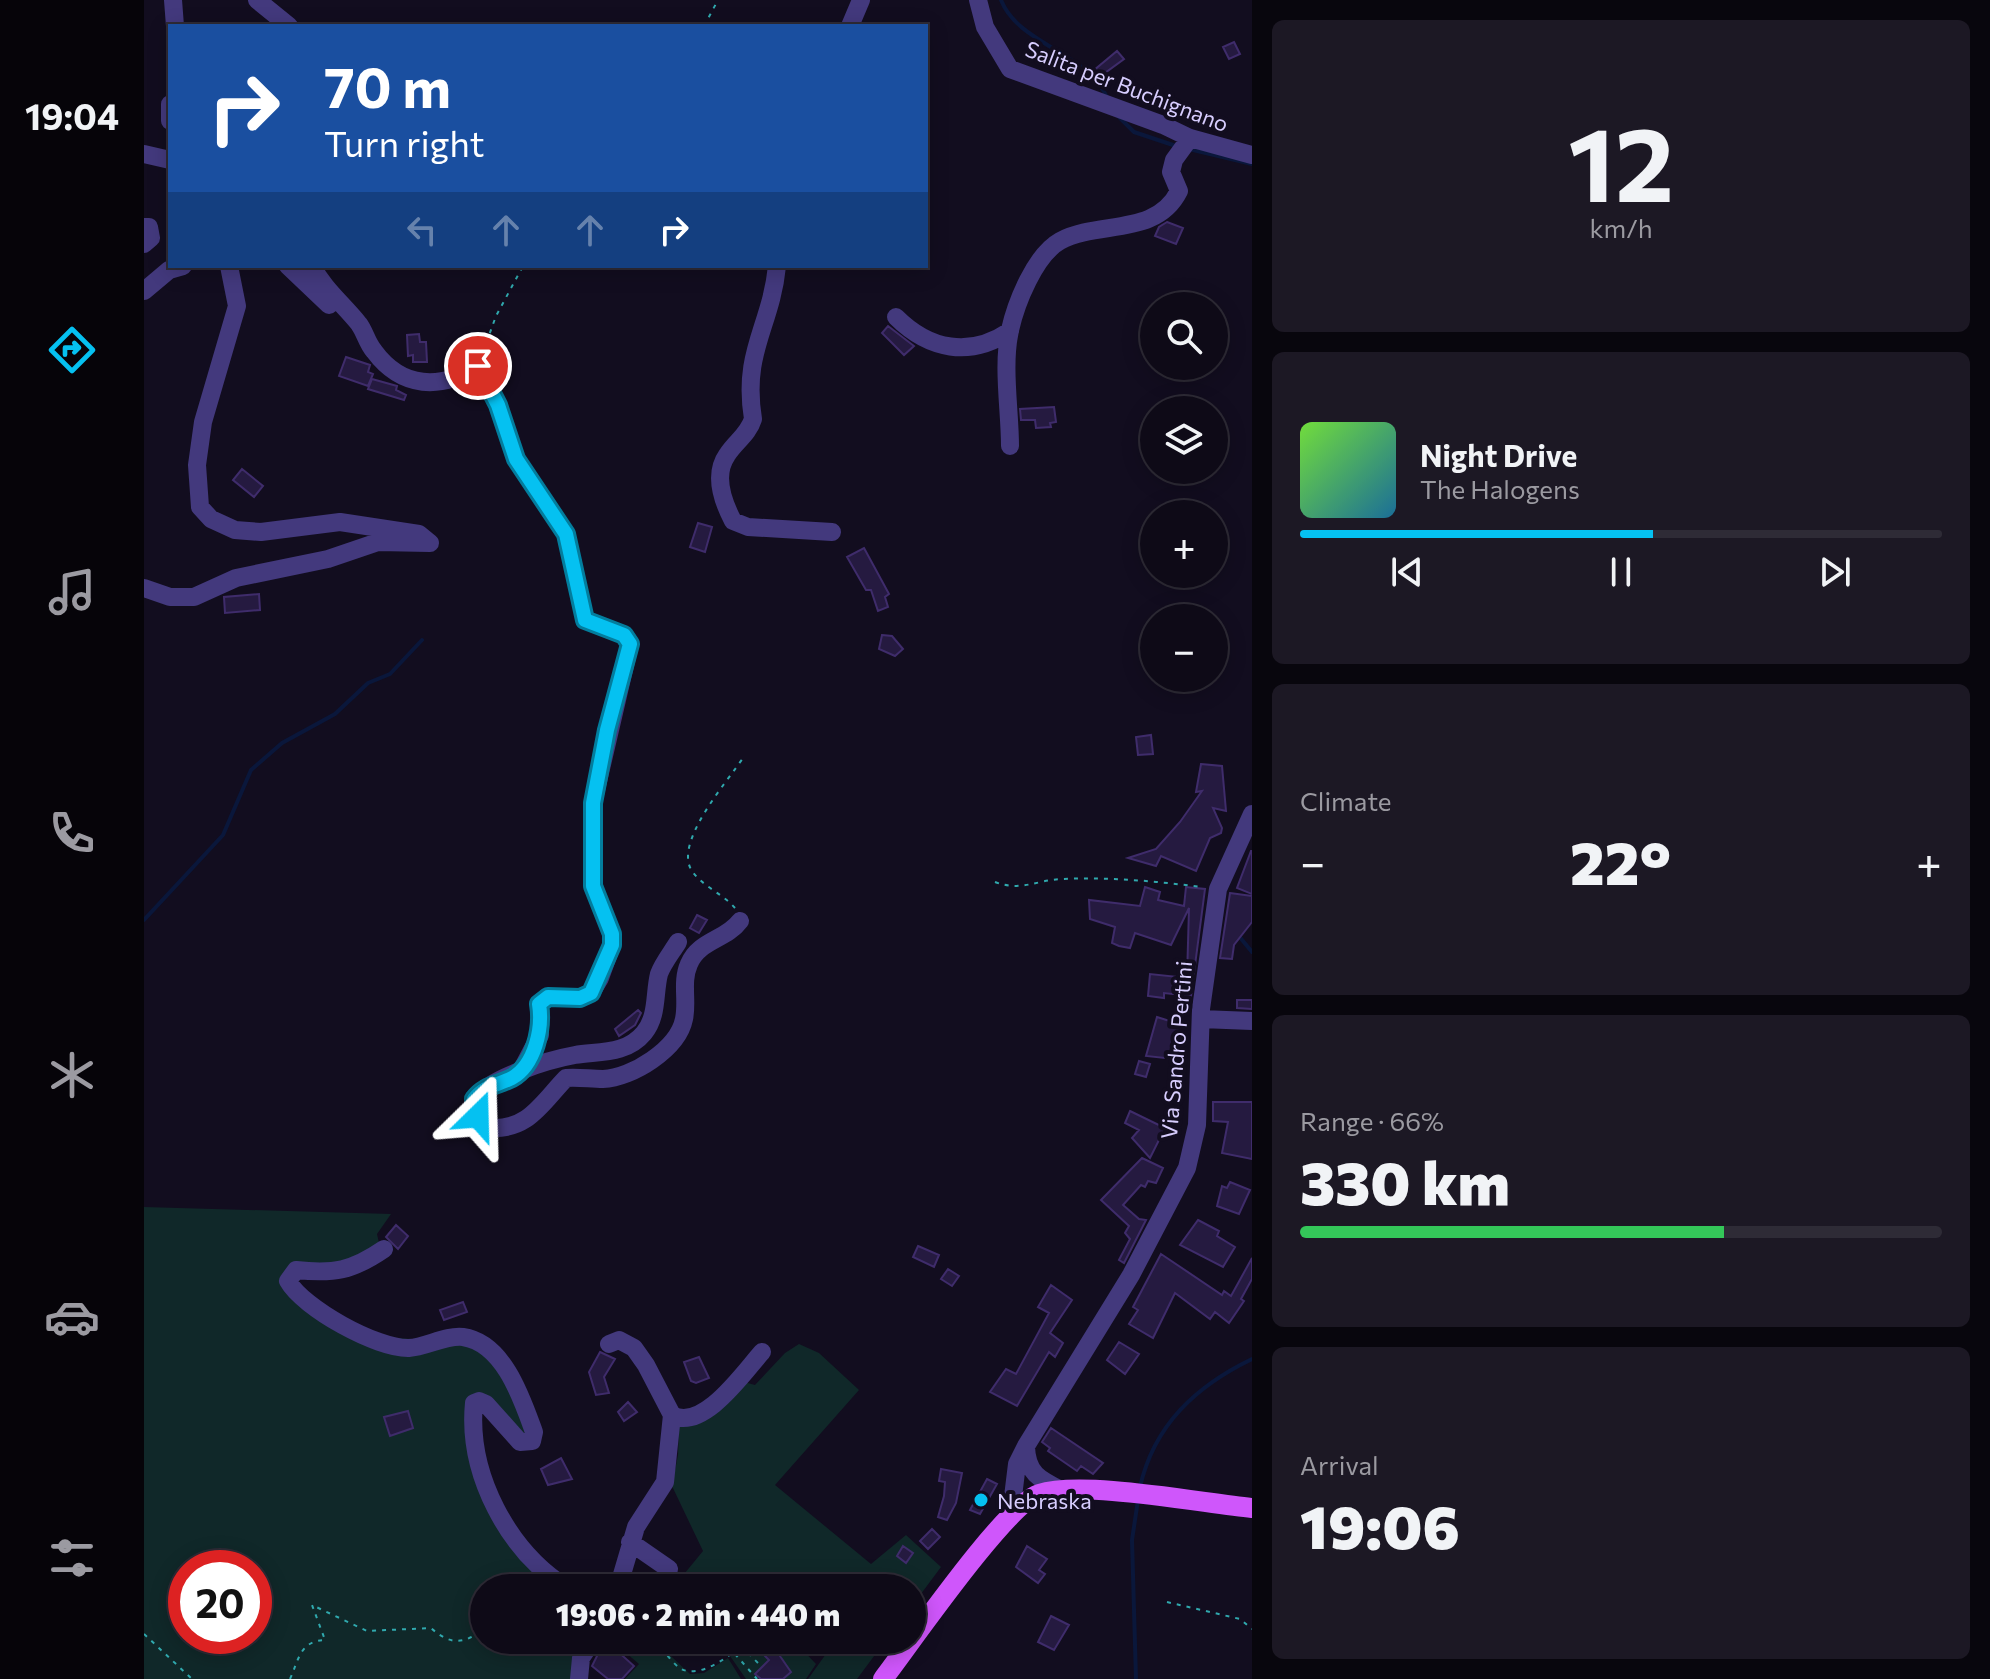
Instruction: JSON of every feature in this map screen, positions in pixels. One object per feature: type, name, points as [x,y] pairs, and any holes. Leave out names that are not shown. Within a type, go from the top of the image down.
[{"type":"main road","points":[[883,1679],[1011,1513],[1038,1494],[1061,1490],[1252,1508]]},
{"type":"street","points":[[173,0],[175,24]]},
{"type":"street","points":[[257,0],[287,24]]},
{"type":"street","points":[[851,24],[861,0]]},
{"type":"street","name":"Salita per Buchignano","points":[[978,0],[985,27],[1010,69],[1044,84],[1118,107],[1190,138],[1252,155]]},
{"type":"street","points":[[1010,446],[1010,331],[1045,252],[1058,242],[1124,227],[1163,214],[1173,204],[1179,191],[1171,172],[1174,160],[1190,138]]},
{"type":"street","points":[[144,154],[168,160]]},
{"type":"street","points":[[144,227],[149,227],[151,238],[144,244]]},
{"type":"street","points":[[144,291],[169,270],[176,268]]},
{"type":"street","points":[[144,588],[170,597],[194,597],[236,578],[313,563],[378,542],[430,543],[419,534],[340,522],[261,532],[235,530],[211,519],[200,507],[197,465],[203,422],[237,306],[229,268]]},
{"type":"street","points":[[290,268],[328,302],[336,317],[359,324]]},
{"type":"street","points":[[313,268],[345,312],[359,324],[374,351],[395,371],[416,382],[457,380],[478,366],[498,405],[516,459],[566,534],[585,620],[624,635],[630,644],[607,730],[593,803],[593,886],[612,934],[612,945],[591,993],[580,998],[548,997],[539,1004],[540,1035],[521,1071]]},
{"type":"street","points":[[777,268],[774,293],[750,364],[748,389],[753,419],[722,466],[722,494],[733,521],[748,527],[832,532]]},
{"type":"street","points":[[896,317],[924,341],[977,349],[1010,331]]},
{"type":"street","name":"Via Sandro Pertini","points":[[1011,1513],[1017,1464],[1026,1446],[1131,1275],[1187,1168],[1197,1125],[1201,1019],[1218,889],[1252,814]]},
{"type":"street","points":[[678,942],[660,971],[653,1017],[643,1034],[602,1055],[576,1055],[521,1071],[483,1088],[474,1099],[478,1116],[488,1128],[518,1125],[534,1115],[566,1078],[605,1079],[667,1051],[678,1038],[684,1020],[684,979],[689,961],[706,942],[733,931],[740,921]]},
{"type":"street","points":[[1201,1019],[1252,1021]]},
{"type":"street","points":[[384,1249],[357,1267],[322,1273],[296,1270],[288,1281],[297,1296],[351,1331],[407,1348],[463,1337],[489,1349],[511,1377],[534,1432],[532,1441],[520,1442],[486,1404],[479,1401],[474,1403],[481,1476],[491,1498],[531,1560],[549,1574]]},
{"type":"street","points":[[609,1344],[619,1340],[634,1348],[672,1415],[665,1482],[630,1542],[622,1574]]},
{"type":"street","points":[[672,1415],[684,1418],[711,1408],[762,1352]]},
{"type":"street","points":[[1026,1446],[1027,1464],[1034,1476],[1061,1490]]},
{"type":"street","points":[[630,1542],[669,1569]]},
{"type":"street","points":[[579,1679],[584,1654]]},
{"type":"path","points":[[705,24],[718,0]]},
{"type":"path","points":[[478,366],[496,316],[522,268]]},
{"type":"path","points":[[740,921],[737,910],[693,873],[687,860],[698,819],[743,758]]},
{"type":"path","points":[[995,882],[1023,889],[1062,879],[1143,879],[1218,889]]},
{"type":"path","points":[[1167,1602],[1240,1619],[1252,1629]]},
{"type":"path","points":[[290,1679],[302,1648],[314,1641],[325,1640],[312,1605],[323,1607],[367,1631],[431,1628],[445,1641],[470,1640]]},
{"type":"path","points":[[144,1634],[192,1679]]},
{"type":"path","points":[[667,1654],[694,1679]]},
{"type":"path","points":[[690,1674],[704,1673],[732,1654]]},
{"type":"path","points":[[735,1654],[757,1679]]},
{"type":"path","points":[[749,1654],[759,1664]]},
{"type":"green space","points":[[144,1207],[391,1214],[377,1234],[379,1243],[355,1262],[284,1284],[346,1335],[463,1342],[486,1353],[508,1381],[527,1436],[477,1395],[476,1478],[548,1574],[470,1574],[470,1654],[581,1654],[574,1679],[144,1679]]},
{"type":"green space","points":[[799,1344],[819,1353],[859,1390],[775,1485],[871,1564],[906,1535],[941,1567],[926,1587],[926,1574],[684,1574],[703,1551],[672,1486],[679,1427],[714,1415],[744,1382],[755,1385],[785,1353]]},
{"type":"green space","points":[[627,1654],[669,1654],[690,1674],[704,1673],[728,1658],[741,1679],[625,1679],[639,1664]]},
{"type":"green space","points":[[806,1654],[816,1664],[806,1679],[746,1679],[730,1656]]},
{"type":"green space","points":[[826,1654],[876,1654],[857,1679],[808,1679]]},
{"type":"building","points":[[1234,42],[1240,54],[1229,59],[1223,47]]},
{"type":"building","points":[[1117,51],[1124,59],[1098,78],[1093,71]]},
{"type":"building","points":[[1167,222],[1183,228],[1176,244],[1155,236],[1159,227]]},
{"type":"building","points":[[888,326],[914,346],[904,355],[882,333]]},
{"type":"building","points":[[419,334],[420,342],[426,342],[427,362],[413,362],[413,355],[408,356],[407,335]]},
{"type":"building","points":[[346,357],[370,365],[368,372],[373,374],[368,386],[339,376]]},
{"type":"building","points":[[372,379],[397,386],[396,390],[406,395],[404,400],[368,389]]},
{"type":"building","points":[[1054,407],[1056,422],[1050,423],[1051,427],[1036,428],[1035,420],[1021,420],[1020,409]]},
{"type":"building","points":[[242,469],[263,486],[254,497],[233,480]]},
{"type":"building","points":[[698,523],[712,527],[705,552],[690,547]]},
{"type":"building","points":[[864,548],[889,594],[885,597],[888,607],[878,611],[871,590],[866,590],[847,557]]},
{"type":"building","points":[[259,594],[260,610],[225,613],[224,597]]},
{"type":"building","points":[[882,635],[892,636],[903,649],[895,656],[879,649]]},
{"type":"building","points":[[1151,735],[1153,754],[1138,755],[1136,737]]},
{"type":"building","points":[[1201,764],[1222,766],[1226,811],[1213,808],[1222,828],[1221,833],[1210,838],[1196,871],[1161,856],[1156,866],[1128,858],[1156,849],[1180,822],[1202,791],[1196,792]]},
{"type":"building","points":[[1252,851],[1252,894],[1237,888]]},
{"type":"building","points":[[1145,887],[1160,892],[1158,900],[1184,906],[1186,887],[1205,889],[1191,996],[1164,993],[1164,998],[1148,996],[1150,974],[1187,978],[1189,908],[1171,945],[1135,933],[1130,948],[1119,946],[1112,943],[1115,927],[1090,919],[1089,900],[1140,906]]},
{"type":"building","points":[[1230,893],[1252,896],[1252,922],[1234,945],[1232,959],[1220,958]]},
{"type":"building","points":[[697,915],[707,920],[699,933],[690,928]]},
{"type":"building","points":[[1237,1000],[1252,1000],[1252,1009],[1237,1008]]},
{"type":"building","points":[[638,1010],[641,1013],[635,1025],[619,1036],[615,1029]]},
{"type":"building","points":[[1157,1017],[1179,1024],[1174,1059],[1146,1056]]},
{"type":"building","points":[[1139,1061],[1150,1064],[1146,1077],[1135,1074]]},
{"type":"building","points":[[1213,1102],[1252,1102],[1252,1159],[1222,1153],[1228,1122],[1213,1121]]},
{"type":"building","points":[[1130,1111],[1165,1128],[1150,1158],[1132,1138],[1139,1130],[1125,1123]]},
{"type":"building","points":[[1142,1158],[1163,1168],[1156,1183],[1148,1181],[1145,1187],[1141,1185],[1123,1205],[1139,1219],[1146,1220],[1124,1263],[1119,1260],[1130,1239],[1125,1233],[1129,1226],[1101,1200]]},
{"type":"building","points":[[1230,1182],[1250,1190],[1239,1214],[1217,1206],[1222,1186],[1227,1188]]},
{"type":"building","points":[[1198,1220],[1219,1231],[1217,1236],[1235,1247],[1223,1267],[1180,1245]]},
{"type":"building","points":[[396,1225],[408,1236],[398,1249],[386,1237]]},
{"type":"building","points":[[918,1246],[939,1255],[934,1267],[913,1257]]},
{"type":"building","points":[[1161,1254],[1222,1295],[1224,1291],[1231,1296],[1252,1258],[1252,1279],[1241,1299],[1244,1301],[1229,1323],[1215,1312],[1210,1319],[1175,1293],[1153,1338],[1129,1324],[1138,1310],[1133,1307]]},
{"type":"building","points":[[948,1269],[959,1276],[952,1286],[941,1279]]},
{"type":"building","points":[[1051,1285],[1072,1300],[1050,1333],[1063,1343],[1055,1357],[1049,1352],[1017,1406],[990,1392],[1006,1369],[1016,1374],[1049,1313],[1038,1307]]},
{"type":"building","points":[[463,1302],[467,1312],[444,1320],[440,1310]]},
{"type":"building","points":[[1119,1342],[1139,1354],[1125,1374],[1107,1360]]},
{"type":"building","points":[[600,1352],[615,1359],[604,1377],[609,1393],[596,1395],[589,1372]]},
{"type":"building","points":[[699,1357],[709,1378],[696,1383],[691,1381],[684,1362]]},
{"type":"building","points":[[628,1402],[637,1412],[624,1421],[618,1412]]},
{"type":"building","points":[[408,1411],[413,1428],[390,1436],[384,1417]]},
{"type":"building","points":[[1051,1428],[1103,1463],[1093,1474],[1081,1466],[1077,1471],[1048,1451],[1050,1448],[1042,1442]]},
{"type":"building","points":[[561,1458],[572,1479],[548,1485],[541,1469]]},
{"type":"building","points":[[941,1469],[962,1473],[956,1503],[947,1520],[938,1517],[945,1482],[939,1481]]},
{"type":"building","points":[[987,1479],[997,1484],[980,1514],[970,1510]]},
{"type":"building","points":[[932,1529],[940,1537],[928,1549],[920,1541]]},
{"type":"building","points":[[903,1546],[913,1553],[906,1563],[897,1556]]},
{"type":"building","points":[[1027,1546],[1047,1559],[1039,1570],[1045,1574],[1038,1583],[1016,1567]]},
{"type":"building","points":[[1051,1616],[1069,1625],[1054,1650],[1038,1642]]},
{"type":"building","points":[[598,1654],[621,1654],[634,1666],[622,1679],[608,1679],[592,1666]]},
{"type":"building","points":[[763,1654],[782,1654],[791,1672],[783,1679],[761,1679],[755,1674],[769,1660]]},
{"type":"waterway","points":[[1001,0],[1022,28],[1085,70],[1108,99]]},
{"type":"waterway","points":[[1116,114],[1134,132],[1176,146]]},
{"type":"waterway","points":[[1189,149],[1252,164]]},
{"type":"waterway","points":[[144,920],[223,835],[251,770],[282,743],[335,714],[368,683],[390,674],[422,640]]},
{"type":"waterway","points":[[1238,935],[1252,952]]},
{"type":"waterway","points":[[1140,1487],[1156,1445],[1180,1410],[1213,1382],[1252,1359]]},
{"type":"waterway","points":[[1136,1679],[1132,1540],[1138,1500]]},
{"type":"place","name":"Nebraska","points":[[981,1500]]},
{"type":"route","points":[[478,366],[498,405],[507,440],[516,459],[566,534],[585,620],[624,635],[630,644],[607,730],[593,803],[595,843],[590,860],[597,901],[612,934],[607,962],[591,993],[580,998],[548,997],[539,1004],[542,1018],[540,1035],[521,1071],[483,1088],[474,1099],[478,1116]]}]
